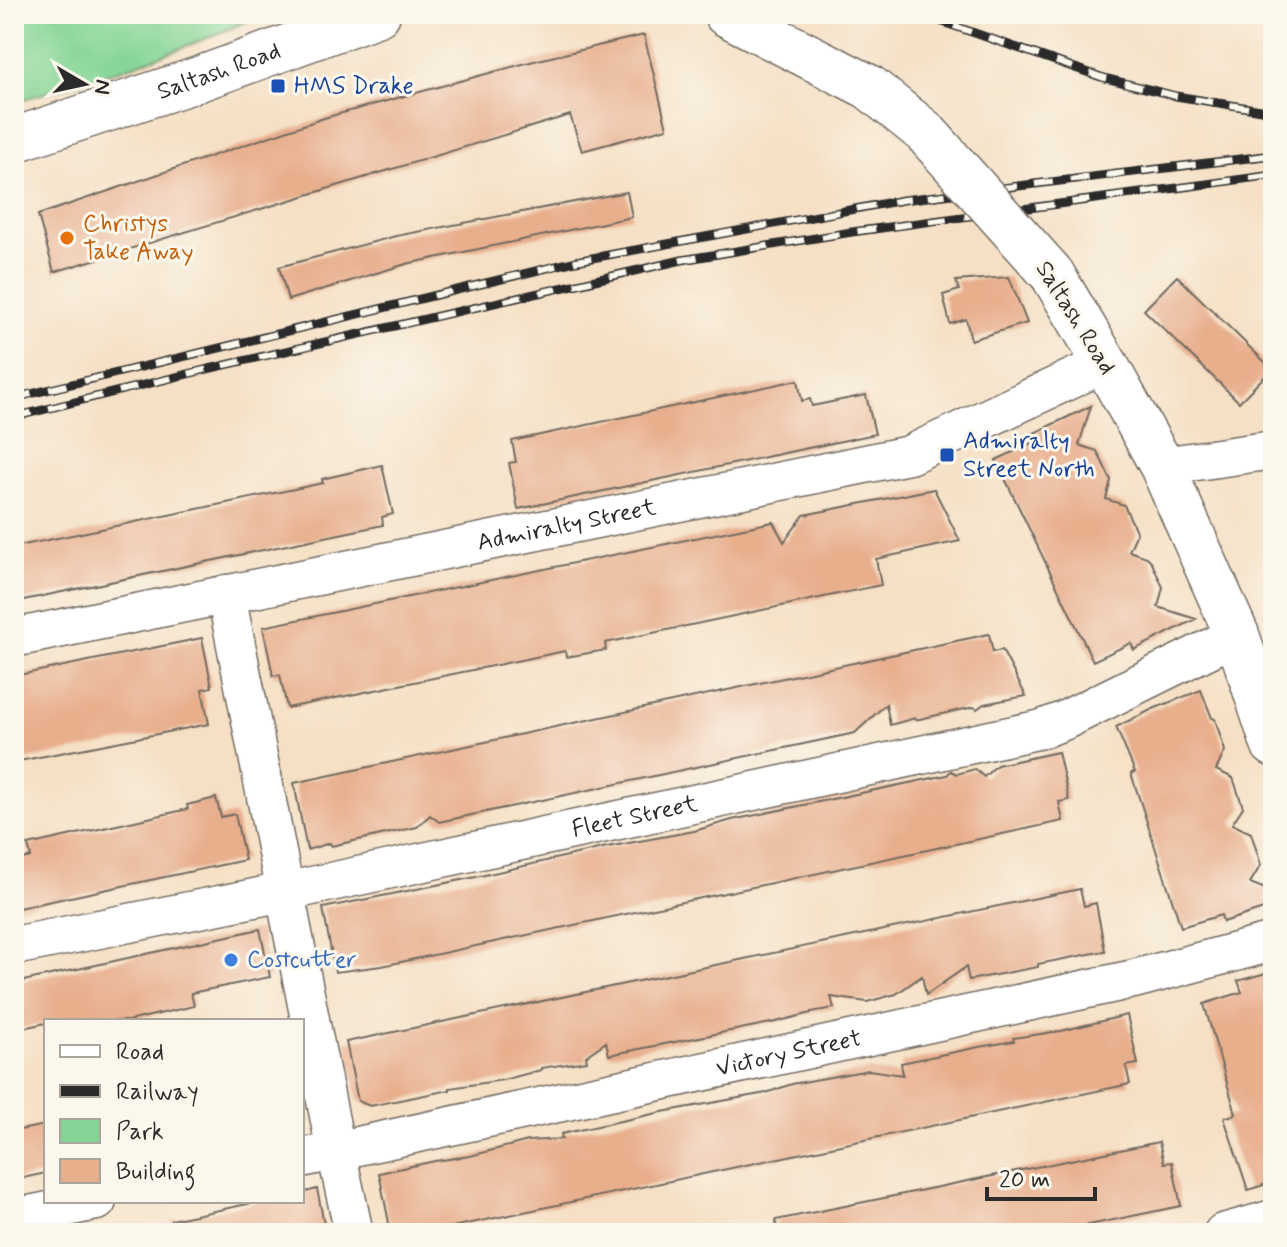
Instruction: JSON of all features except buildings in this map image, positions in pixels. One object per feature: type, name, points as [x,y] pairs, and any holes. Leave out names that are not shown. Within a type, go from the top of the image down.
[{"type":"main road","name":"Saltash Road","points":[[14,140],[196,80],[378,14]]},
{"type":"main road","name":"Saltash Road","points":[[726,14],[869,87],[925,132],[1052,274],[1162,466],[1237,635],[1273,744]]},
{"type":"street","name":"Admiralty Street","points":[[14,638],[909,455],[1105,363]]},
{"type":"street","points":[[1162,466],[1273,450]]},
{"type":"street","points":[[226,594],[284,892],[301,1019]]},
{"type":"street","name":"Fleet Street","points":[[14,946],[284,892],[1042,729],[1237,635]]},
{"type":"street","name":"Victory Street","points":[[319,1155],[1134,979],[1273,942]]},
{"type":"street","points":[[304,1042],[319,1155],[354,1233]]},
{"type":"street","points":[[14,1218],[87,1203]]},
{"type":"street","points":[[1223,1233],[1273,1219]]},
{"type":"green space","points":[[14,14],[263,14],[140,63],[14,102]]},
{"type":"railway","points":[[920,14],[1101,77],[1176,96],[1273,112]]},
{"type":"railway","points":[[14,398],[576,261],[903,200],[1273,155]]},
{"type":"railway","points":[[14,417],[682,260],[852,232],[1273,175]]},
{"type":"place","name":"HMS Drake","points":[[278,86]]},
{"type":"place","name":"Christys Take Away","points":[[67,238]]},
{"type":"place","name":"Admiralty Street North","points":[[947,455]]},
{"type":"place","name":"Costcutter","points":[[231,960]]}]
